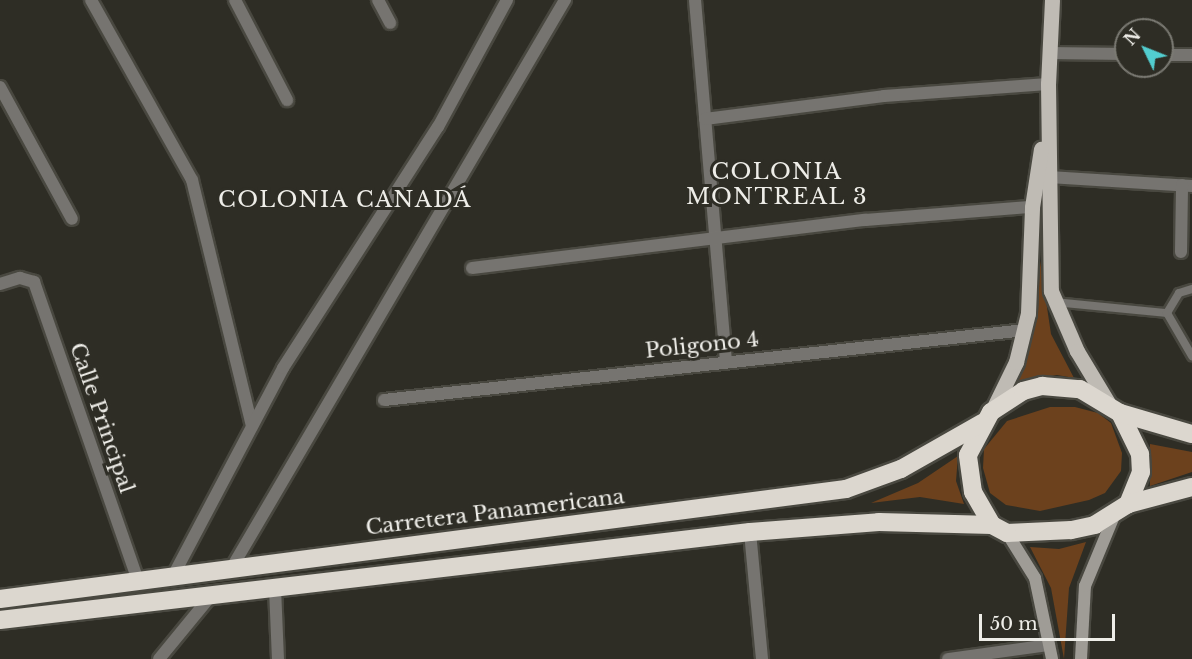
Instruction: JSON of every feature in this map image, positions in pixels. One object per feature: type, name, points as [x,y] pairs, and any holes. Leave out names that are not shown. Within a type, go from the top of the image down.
[{"type":"highway","points":[[1000,529],[968,473],[968,455],[987,418],[1023,391],[1042,386],[1080,389],[1115,409],[1192,433]]},
{"type":"highway","points":[[1115,409],[1140,454],[1141,472],[1121,510]]},
{"type":"highway","name":"Carretera Panamericana","points":[[0,599],[846,489],[901,469],[987,418]]},
{"type":"highway","points":[[0,620],[750,532],[879,522],[1000,529],[1071,530],[1192,486]]},
{"type":"main road","points":[[1052,0],[1048,104],[1054,302],[1115,409]]},
{"type":"main road","points":[[987,418],[1016,362],[1025,330],[1032,207],[1048,104]]},
{"type":"main road","points":[[1080,659],[1085,586],[1121,510]]},
{"type":"main road","points":[[1000,529],[1035,578],[1052,659]]},
{"type":"street","points":[[91,0],[192,180],[252,426]]},
{"type":"street","points":[[235,0],[287,100]]},
{"type":"street","points":[[378,0],[390,23]]},
{"type":"street","points":[[173,576],[283,368],[438,127],[507,0]]},
{"type":"street","points":[[231,569],[565,0]]},
{"type":"street","points":[[695,0],[726,362]]},
{"type":"street","points":[[1049,53],[1114,54]]},
{"type":"street","points":[[1174,55],[1192,56]]},
{"type":"street","points":[[705,118],[884,96],[1048,84]]},
{"type":"street","points":[[0,87],[72,219]]},
{"type":"street","points":[[1049,177],[1187,185],[1181,252]]},
{"type":"street","points":[[472,268],[715,241],[865,220],[1032,207]]},
{"type":"street","name":"Calle Principal","points":[[0,284],[20,278],[33,282],[138,580]]},
{"type":"street","name":"Poligono 4","points":[[384,400],[1025,330]]},
{"type":"street","points":[[750,532],[762,659]]},
{"type":"street","points":[[275,588],[278,659]]},
{"type":"street","points":[[159,659],[210,597]]},
{"type":"street","points":[[948,659],[1049,645]]},
{"type":"lane","points":[[1167,313],[1179,293],[1192,290]]},
{"type":"lane","points":[[1054,302],[1167,313]]},
{"type":"lane","points":[[1167,313],[1192,356]]},
{"type":"shaded area","points":[[1039,254],[1051,334],[1074,378],[1057,375],[1015,382],[1031,337]]},
{"type":"shaded area","points":[[1050,407],[1075,407],[1098,413],[1111,423],[1122,453],[1121,471],[1105,493],[1089,500],[1040,511],[1006,505],[990,493],[983,468],[984,449],[1007,421]]},
{"type":"shaded area","points":[[1150,444],[1192,452],[1192,472],[1150,486]]},
{"type":"shaded area","points":[[958,456],[956,481],[964,504],[920,497],[871,503],[918,483]]},
{"type":"shaded area","points":[[1086,542],[1069,588],[1064,659],[1051,588],[1030,547],[1059,549]]},
{"type":"district","name":"COLONIA MONTREAL 3","points":[[777,184]]},
{"type":"district","name":"COLONIA CANADÁ","points":[[345,200]]}]
